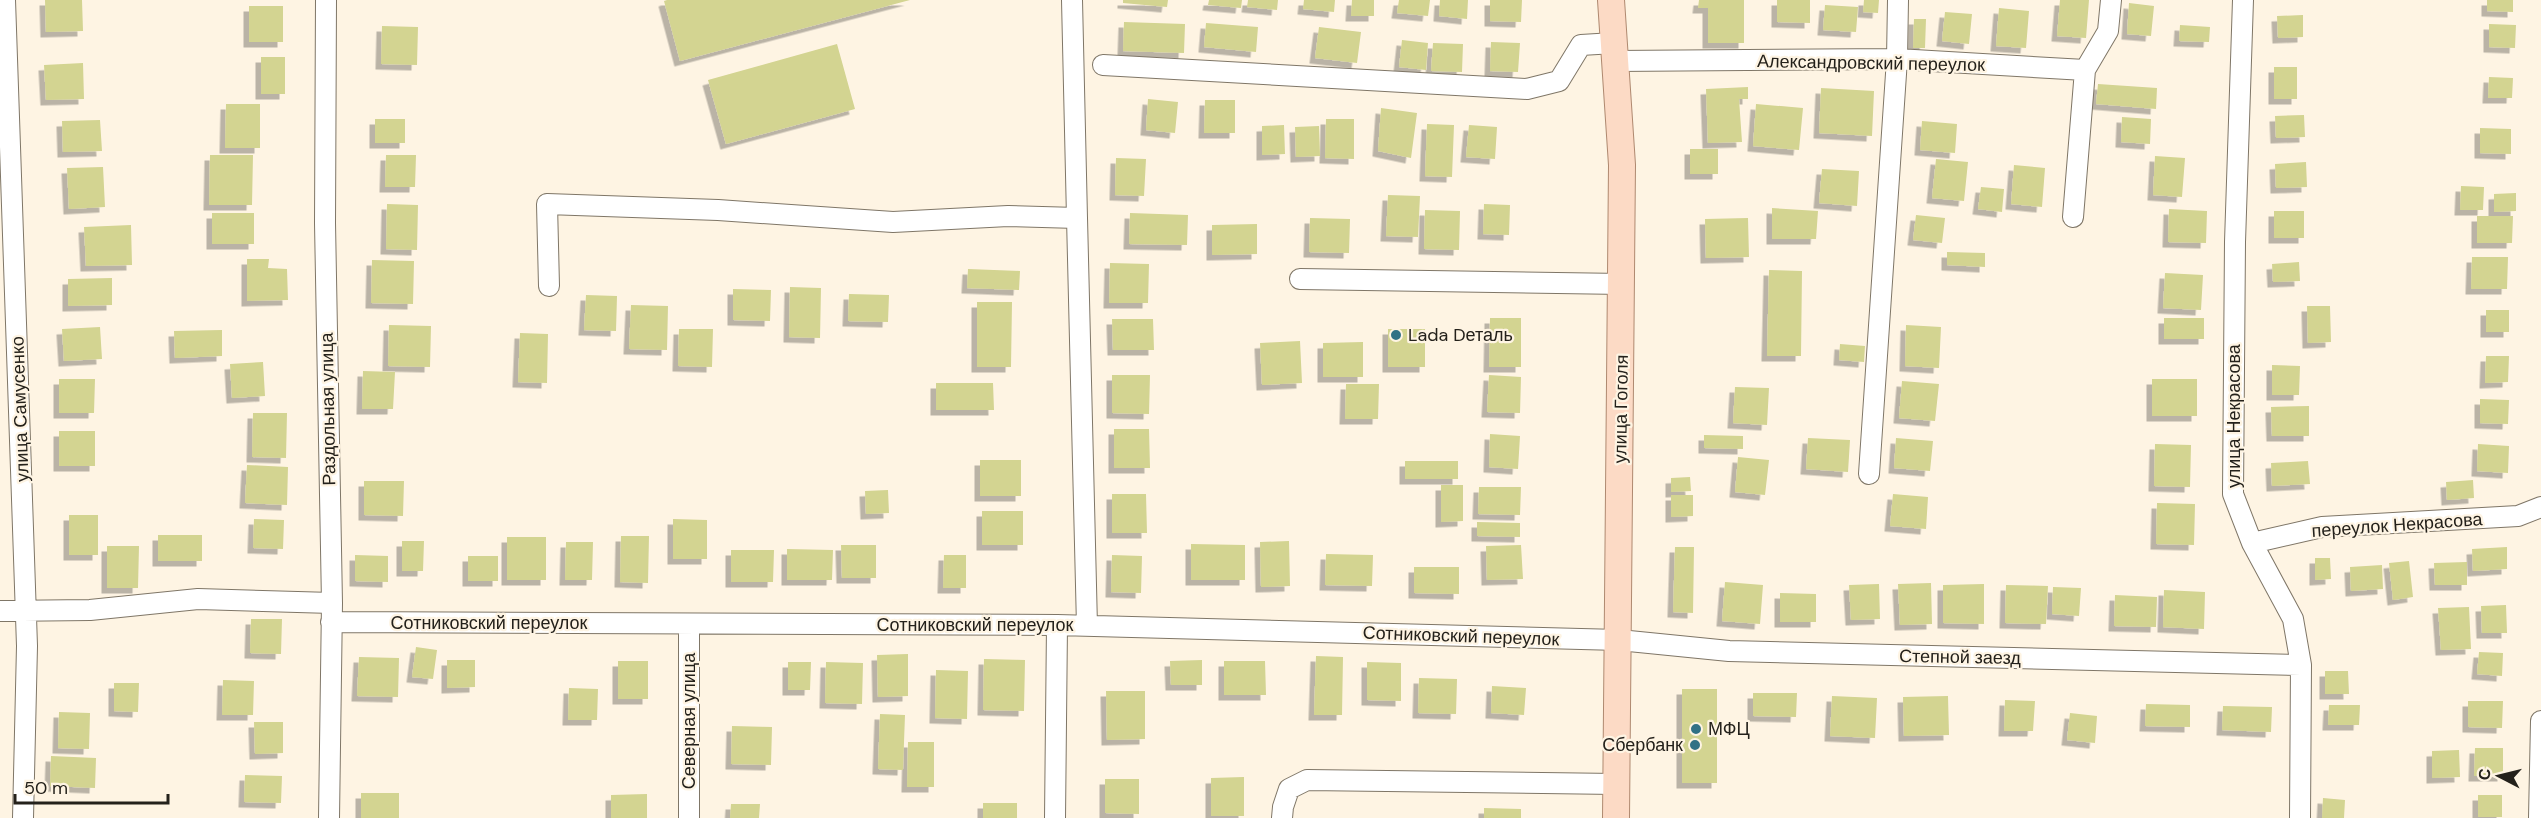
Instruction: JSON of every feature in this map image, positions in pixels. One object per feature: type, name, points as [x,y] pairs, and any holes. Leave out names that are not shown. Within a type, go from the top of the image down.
[{"type":"main road","name":"улица Гоголя","points":[[1611,0],[1622,165],[1623,284],[1616,818]]},
{"type":"street","name":"улица Самусенко","points":[[5,0],[27,646],[23,818]]},
{"type":"street","name":"Раздольная улица","points":[[326,0],[325,223],[331,613],[329,818]]},
{"type":"street","points":[[1072,0],[1087,626]]},
{"type":"street","points":[[1869,474],[1897,59],[1898,0]]},
{"type":"street","points":[[2073,217],[2085,70],[2108,31],[2111,0]]},
{"type":"street","name":"улица Некрасова","points":[[2242,0],[2235,242],[2233,494],[2252,543],[2293,619],[2301,665],[2300,818]]},
{"type":"street","name":"Александровский переулок","points":[[1103,64],[1527,89],[1559,81],[1581,45],[1615,52],[1897,59],[2085,70]]},
{"type":"street","points":[[549,286],[547,204],[718,210],[893,222],[1008,216],[1077,218]]},
{"type":"street","points":[[1300,279],[1623,284]]},
{"type":"street","name":"переулок Некрасова","points":[[2252,543],[2322,527],[2518,516],[2541,507]]},
{"type":"street","name":"Сотниковский переулок","points":[[0,611],[90,610],[198,599],[331,613],[689,624],[1087,626],[1619,640]]},
{"type":"street","name":"Северная улица","points":[[689,624],[689,818]]},
{"type":"street","points":[[1055,818],[1057,626]]},
{"type":"street","name":"Степной заезд","points":[[1619,640],[1729,651],[2301,665]]},
{"type":"street","points":[[2539,818],[2541,721]]},
{"type":"street","points":[[1282,818],[1288,789],[1306,780],[1616,784]]},
{"type":"building","points":[[45,0],[82,0],[83,31],[46,32]]},
{"type":"building","points":[[667,0],[910,0],[680,61],[664,1]]},
{"type":"building","points":[[1123,0],[1168,0],[1167,7],[1123,3]]},
{"type":"building","points":[[1209,0],[1242,0],[1241,8],[1208,5]]},
{"type":"building","points":[[1248,0],[1278,0],[1277,10],[1247,7]]},
{"type":"building","points":[[1304,0],[1335,0],[1334,12],[1303,9]]},
{"type":"building","points":[[1352,0],[1374,0],[1374,16],[1351,16]]},
{"type":"building","points":[[1399,0],[1430,0],[1428,16],[1397,13]]},
{"type":"building","points":[[1440,0],[1468,0],[1467,19],[1439,16]]},
{"type":"building","points":[[1490,0],[1522,0],[1521,22],[1490,21]]},
{"type":"building","points":[[1699,0],[1744,0],[1744,43],[1708,43],[1708,8],[1698,8]]},
{"type":"building","points":[[1777,0],[1810,0],[1810,23],[1777,22]]},
{"type":"building","points":[[1864,0],[1879,0],[1878,13],[1863,12]]},
{"type":"building","points":[[2060,0],[2089,0],[2086,38],[2057,36]]},
{"type":"building","points":[[2487,0],[2513,0],[2513,12],[2487,11]]},
{"type":"building","points":[[2129,3],[2154,6],[2151,36],[2127,34]]},
{"type":"building","points":[[1825,5],[1858,7],[1856,32],[1823,30]]},
{"type":"building","points":[[249,6],[283,6],[283,42],[249,42]]},
{"type":"building","points":[[1999,8],[2029,11],[2026,48],[1996,46]]},
{"type":"building","points":[[1945,12],[1972,14],[1969,44],[1942,41]]},
{"type":"building","points":[[2303,15],[2303,37],[2278,38],[2277,16]]},
{"type":"building","points":[[1914,19],[1926,19],[1925,48],[1913,48]]},
{"type":"building","points":[[1124,22],[1185,24],[1184,53],[1123,51]]},
{"type":"building","points":[[1206,23],[1258,27],[1256,52],[1204,47]]},
{"type":"building","points":[[2489,24],[2516,25],[2515,48],[2489,47]]},
{"type":"building","points":[[2180,25],[2210,27],[2209,42],[2179,41]]},
{"type":"building","points":[[382,26],[418,27],[417,65],[381,64]]},
{"type":"building","points":[[1319,27],[1361,32],[1357,63],[1315,58]]},
{"type":"building","points":[[1402,40],[1428,43],[1426,70],[1399,67]]},
{"type":"building","points":[[1491,42],[1520,43],[1518,72],[1490,71]]},
{"type":"building","points":[[1433,43],[1463,44],[1462,72],[1431,71]]},
{"type":"building","points":[[837,44],[855,109],[726,144],[708,80]]},
{"type":"building","points":[[261,57],[285,57],[285,94],[261,94]]},
{"type":"building","points":[[83,63],[84,99],[46,100],[44,65]]},
{"type":"building","points":[[2274,67],[2297,67],[2297,99],[2274,99]]},
{"type":"building","points":[[2489,77],[2513,78],[2512,98],[2488,98]]},
{"type":"building","points":[[2098,84],[2157,88],[2156,109],[2096,104]]},
{"type":"building","points":[[1748,87],[1748,99],[1739,99],[1742,142],[1708,143],[1706,89]]},
{"type":"building","points":[[1821,88],[1874,91],[1872,136],[1819,133]]},
{"type":"building","points":[[1148,99],[1178,102],[1175,133],[1146,130]]},
{"type":"building","points":[[1205,100],[1235,100],[1235,133],[1204,133]]},
{"type":"building","points":[[226,104],[260,104],[260,148],[225,148]]},
{"type":"building","points":[[1756,104],[1803,108],[1799,150],[1753,146]]},
{"type":"building","points":[[1381,108],[1417,113],[1411,158],[1378,151]]},
{"type":"building","points":[[2304,115],[2305,137],[2276,138],[2275,116]]},
{"type":"building","points":[[2122,117],[2151,119],[2150,144],[2121,142]]},
{"type":"building","points":[[375,119],[405,119],[405,143],[375,143]]},
{"type":"building","points":[[1326,119],[1354,119],[1354,159],[1325,158]]},
{"type":"building","points":[[100,120],[102,151],[63,152],[62,121]]},
{"type":"building","points":[[1922,121],[1957,124],[1955,153],[1920,150]]},
{"type":"building","points":[[1427,124],[1454,125],[1452,177],[1425,176]]},
{"type":"building","points":[[1284,125],[1285,154],[1262,155],[1262,126]]},
{"type":"building","points":[[1469,125],[1497,127],[1495,159],[1466,157]]},
{"type":"building","points":[[1319,126],[1320,156],[1296,157],[1295,127]]},
{"type":"building","points":[[2480,128],[2511,129],[2511,154],[2480,153]]},
{"type":"building","points":[[1690,149],[1718,149],[1718,174],[1690,174]]},
{"type":"building","points":[[210,155],[253,155],[252,205],[209,205]]},
{"type":"building","points":[[386,155],[416,155],[415,187],[385,187]]},
{"type":"building","points":[[2155,156],[2185,158],[2182,197],[2153,195]]},
{"type":"building","points":[[1116,158],[1146,159],[1144,196],[1115,195]]},
{"type":"building","points":[[1936,159],[1968,162],[1964,201],[1932,198]]},
{"type":"building","points":[[2306,162],[2307,187],[2276,188],[2275,164]]},
{"type":"building","points":[[2014,165],[2045,168],[2042,207],[2011,204]]},
{"type":"building","points":[[103,167],[105,207],[69,209],[67,168]]},
{"type":"building","points":[[1822,169],[1859,171],[1857,206],[1819,203]]},
{"type":"building","points":[[2461,186],[2484,187],[2483,210],[2460,210]]},
{"type":"building","points":[[1981,187],[2004,189],[2002,212],[1978,209]]},
{"type":"building","points":[[2516,193],[2516,211],[2494,212],[2494,194]]},
{"type":"building","points":[[1388,195],[1420,196],[1418,237],[1386,236]]},
{"type":"building","points":[[387,204],[418,205],[417,250],[386,249]]},
{"type":"building","points":[[1484,204],[1510,205],[1509,235],[1483,234]]},
{"type":"building","points":[[1772,208],[1818,211],[1816,239],[1772,239]]},
{"type":"building","points":[[2169,209],[2207,211],[2206,243],[2168,242]]},
{"type":"building","points":[[1425,210],[1460,211],[1459,250],[1424,249]]},
{"type":"building","points":[[2274,211],[2304,211],[2304,238],[2274,238]]},
{"type":"building","points":[[212,213],[254,213],[254,244],[212,244]]},
{"type":"building","points":[[1130,213],[1188,215],[1187,245],[1129,244]]},
{"type":"building","points":[[1916,215],[1945,218],[1942,243],[1913,240]]},
{"type":"building","points":[[2477,216],[2513,216],[2512,243],[2477,243]]},
{"type":"building","points":[[1310,218],[1350,219],[1349,253],[1309,252]]},
{"type":"building","points":[[1748,218],[1749,257],[1706,258],[1705,219]]},
{"type":"building","points":[[1257,224],[1257,254],[1212,255],[1212,225]]},
{"type":"building","points":[[131,225],[132,265],[86,266],[84,227]]},
{"type":"building","points":[[1947,252],[1985,253],[1985,267],[1947,265]]},
{"type":"building","points":[[2472,257],[2508,257],[2507,289],[2471,289]]},
{"type":"building","points":[[247,259],[269,259],[268,268],[287,269],[288,300],[247,301]]},
{"type":"building","points":[[372,260],[414,261],[413,304],[371,303]]},
{"type":"building","points":[[2299,262],[2300,281],[2273,282],[2272,264]]},
{"type":"building","points":[[1110,263],[1149,264],[1148,303],[1109,303]]},
{"type":"building","points":[[968,269],[1020,271],[1019,290],[967,288]]},
{"type":"building","points":[[1769,270],[1802,271],[1801,356],[1767,356]]},
{"type":"building","points":[[2165,273],[2203,275],[2201,310],[2163,308]]},
{"type":"building","points":[[112,278],[112,305],[68,306],[68,279]]},
{"type":"building","points":[[790,287],[821,288],[820,338],[789,337]]},
{"type":"building","points":[[733,289],[771,290],[770,321],[733,320]]},
{"type":"building","points":[[849,294],[889,295],[888,322],[848,321]]},
{"type":"building","points":[[586,295],[617,296],[616,331],[584,330]]},
{"type":"building","points":[[977,302],[1012,302],[1011,367],[977,367]]},
{"type":"building","points":[[631,305],[668,306],[667,350],[629,349]]},
{"type":"building","points":[[2307,306],[2330,306],[2331,342],[2308,343]]},
{"type":"building","points":[[2486,310],[2509,310],[2509,332],[2486,332]]},
{"type":"building","points":[[1490,318],[1521,318],[1521,367],[1489,367]]},
{"type":"building","points":[[2164,318],[2204,318],[2204,339],[2164,339]]},
{"type":"building","points":[[1112,319],[1153,319],[1154,350],[1113,350]]},
{"type":"building","points":[[389,325],[431,326],[430,367],[388,366]]},
{"type":"building","points":[[1906,325],[1941,327],[1939,368],[1905,366]]},
{"type":"building","points":[[100,327],[102,359],[64,361],[62,329]]},
{"type":"building","points":[[679,329],[713,329],[712,367],[678,366]]},
{"type":"building","points":[[1388,329],[1425,329],[1425,367],[1388,367]]},
{"type":"building","points":[[222,330],[222,356],[175,358],[174,331]]},
{"type":"building","points":[[520,333],[548,334],[547,383],[518,382]]},
{"type":"building","points":[[1300,341],[1302,383],[1262,385],[1260,343]]},
{"type":"building","points":[[1363,342],[1363,377],[1323,377],[1323,343]]},
{"type":"building","points":[[1840,344],[1865,346],[1864,362],[1839,360]]},
{"type":"building","points":[[2486,356],[2509,356],[2508,382],[2485,383]]},
{"type":"building","points":[[263,362],[265,396],[232,398],[230,364]]},
{"type":"building","points":[[2272,365],[2300,366],[2299,395],[2272,395]]},
{"type":"building","points":[[363,371],[395,372],[393,409],[362,409]]},
{"type":"building","points":[[1112,375],[1150,375],[1149,414],[1112,413]]},
{"type":"building","points":[[1489,375],[1521,377],[1520,413],[1487,412]]},
{"type":"building","points":[[59,379],[95,379],[94,413],[59,413]]},
{"type":"building","points":[[2152,379],[2197,379],[2197,416],[2152,416]]},
{"type":"building","points":[[1902,381],[1939,384],[1935,421],[1899,418]]},
{"type":"building","points":[[936,383],[993,383],[994,410],[936,410]]},
{"type":"building","points":[[1346,384],[1379,384],[1378,419],[1345,419]]},
{"type":"building","points":[[1735,387],[1769,388],[1767,425],[1733,423]]},
{"type":"building","points":[[2480,399],[2509,400],[2508,424],[2480,423]]},
{"type":"building","points":[[2309,406],[2309,436],[2272,436],[2271,407]]},
{"type":"building","points":[[253,413],[287,413],[286,458],[252,457]]},
{"type":"building","points":[[1114,429],[1149,429],[1150,468],[1114,468]]},
{"type":"building","points":[[59,431],[95,431],[95,466],[59,466]]},
{"type":"building","points":[[1490,434],[1520,436],[1518,469],[1489,467]]},
{"type":"building","points":[[1704,435],[1743,436],[1743,449],[1704,448]]},
{"type":"building","points":[[1808,438],[1850,440],[1848,472],[1806,469]]},
{"type":"building","points":[[1896,438],[1933,441],[1930,471],[1894,468]]},
{"type":"building","points":[[2155,444],[2191,445],[2190,487],[2154,486]]},
{"type":"building","points":[[2478,444],[2509,446],[2508,473],[2477,471]]},
{"type":"building","points":[[1738,457],[1769,460],[1765,495],[1735,492]]},
{"type":"building","points":[[980,460],[1021,460],[1021,496],[980,496]]},
{"type":"building","points":[[1405,461],[1458,461],[1458,479],[1405,479]]},
{"type":"building","points":[[2308,461],[2310,484],[2272,486],[2271,463]]},
{"type":"building","points":[[247,465],[288,467],[287,505],[245,503]]},
{"type":"building","points":[[1690,477],[1691,491],[1671,492],[1671,478]]},
{"type":"building","points":[[2473,480],[2474,498],[2447,500],[2446,482]]},
{"type":"building","points":[[364,481],[404,481],[403,516],[364,515]]},
{"type":"building","points":[[1441,485],[1463,485],[1463,521],[1441,522]]},
{"type":"building","points":[[1479,487],[1521,487],[1520,515],[1478,514]]},
{"type":"building","points":[[888,490],[889,513],[866,514],[865,491]]},
{"type":"building","points":[[1112,494],[1146,494],[1147,533],[1112,533]]},
{"type":"building","points":[[1893,494],[1928,497],[1926,529],[1890,526]]},
{"type":"building","points":[[1671,495],[1693,495],[1693,516],[1671,517]]},
{"type":"building","points":[[2157,503],[2195,504],[2194,545],[2156,544]]},
{"type":"building","points":[[982,511],[1023,511],[1023,545],[982,545]]},
{"type":"building","points":[[69,515],[98,515],[98,555],[69,555]]},
{"type":"building","points":[[254,519],[284,520],[283,549],[253,548]]},
{"type":"building","points":[[673,519],[707,520],[707,559],[673,559]]},
{"type":"building","points":[[1477,522],[1520,523],[1520,537],[1477,536]]},
{"type":"building","points":[[158,535],[202,535],[202,561],[158,561]]},
{"type":"building","points":[[621,536],[649,536],[648,583],[620,582]]},
{"type":"building","points":[[507,537],[546,537],[546,580],[507,580]]},
{"type":"building","points":[[402,541],[424,541],[423,571],[402,571]]},
{"type":"building","points":[[1289,541],[1290,586],[1261,587],[1260,542]]},
{"type":"building","points":[[566,542],[593,542],[592,580],[565,580]]},
{"type":"building","points":[[1191,544],[1245,545],[1245,580],[1191,580]]},
{"type":"building","points":[[841,545],[876,545],[876,578],[842,578]]},
{"type":"building","points":[[1521,545],[1523,579],[1487,580],[1486,546]]},
{"type":"building","points":[[107,546],[139,546],[138,588],[107,588]]},
{"type":"building","points":[[1675,547],[1694,547],[1693,613],[1673,612]]},
{"type":"building","points":[[2507,547],[2507,569],[2473,571],[2472,549]]},
{"type":"building","points":[[787,549],[833,550],[832,580],[787,580]]},
{"type":"building","points":[[731,550],[774,550],[773,582],[731,582]]},
{"type":"building","points":[[1326,554],[1373,555],[1372,586],[1325,585]]},
{"type":"building","points":[[355,555],[388,556],[388,582],[355,581]]},
{"type":"building","points":[[944,555],[966,555],[966,588],[943,588]]},
{"type":"building","points":[[1112,555],[1142,556],[1141,593],[1111,592]]},
{"type":"building","points":[[468,556],[498,556],[498,581],[468,581]]},
{"type":"building","points":[[2315,558],[2330,558],[2331,579],[2315,580]]},
{"type":"building","points":[[2409,561],[2413,597],[2393,600],[2389,563]]},
{"type":"building","points":[[2467,562],[2467,585],[2435,585],[2434,563]]},
{"type":"building","points":[[2382,565],[2383,589],[2351,591],[2350,567]]},
{"type":"building","points":[[1414,567],[1459,567],[1459,594],[1414,593]]},
{"type":"building","points":[[1725,582],[1763,585],[1760,624],[1722,621]]},
{"type":"building","points":[[1931,583],[1932,624],[1900,625],[1898,584]]},
{"type":"building","points":[[1879,584],[1880,619],[1851,620],[1849,585]]},
{"type":"building","points":[[1984,584],[1984,624],[1943,623],[1943,585]]},
{"type":"building","points":[[2006,585],[2048,586],[2046,624],[2005,623]]},
{"type":"building","points":[[2053,587],[2081,588],[2079,616],[2052,614]]},
{"type":"building","points":[[2164,590],[2205,592],[2204,629],[2163,627]]},
{"type":"building","points":[[1780,593],[1816,594],[1816,622],[1780,622]]},
{"type":"building","points":[[2115,595],[2157,597],[2156,627],[2114,626]]},
{"type":"building","points":[[2506,605],[2507,633],[2482,633],[2481,606]]},
{"type":"building","points":[[2469,607],[2471,649],[2441,650],[2438,608]]},
{"type":"building","points":[[251,619],[282,619],[281,654],[250,653]]},
{"type":"building","points":[[416,647],[437,650],[433,679],[412,677]]},
{"type":"building","points":[[2479,652],[2503,653],[2502,676],[2477,674]]},
{"type":"building","points":[[908,654],[908,696],[878,697],[877,655]]},
{"type":"building","points":[[1316,656],[1343,657],[1342,715],[1314,715]]},
{"type":"building","points":[[359,657],[399,658],[398,697],[357,696]]},
{"type":"building","points":[[984,659],[1025,660],[1024,711],[983,710]]},
{"type":"building","points":[[447,660],[475,660],[475,687],[447,688]]},
{"type":"building","points":[[1202,660],[1202,685],[1171,685],[1170,661]]},
{"type":"building","points":[[618,661],[648,661],[648,699],[618,699]]},
{"type":"building","points":[[1224,661],[1265,661],[1266,695],[1224,695]]},
{"type":"building","points":[[788,662],[811,662],[810,690],[788,690]]},
{"type":"building","points":[[826,662],[863,663],[862,704],[825,703]]},
{"type":"building","points":[[1367,662],[1401,663],[1401,701],[1367,700]]},
{"type":"building","points":[[936,670],[968,671],[967,719],[935,718]]},
{"type":"building","points":[[2325,671],[2348,671],[2349,694],[2325,694]]},
{"type":"building","points":[[1419,678],[1457,679],[1456,714],[1418,713]]},
{"type":"building","points":[[223,680],[254,681],[253,715],[222,715]]},
{"type":"building","points":[[114,683],[139,683],[138,712],[114,711]]},
{"type":"building","points":[[1492,686],[1526,688],[1524,715],[1491,713]]},
{"type":"building","points":[[569,688],[598,689],[597,720],[568,720]]},
{"type":"building","points":[[1682,689],[1717,689],[1717,783],[1682,783]]},
{"type":"building","points":[[1106,691],[1145,691],[1145,739],[1107,740]]},
{"type":"building","points":[[1753,693],[1797,693],[1796,717],[1753,716]]},
{"type":"building","points":[[1832,696],[1877,698],[1875,738],[1830,736]]},
{"type":"building","points":[[1948,696],[1949,735],[1904,736],[1903,697]]},
{"type":"building","points":[[2005,700],[2035,701],[2033,731],[2004,731]]},
{"type":"building","points":[[2468,701],[2503,701],[2502,728],[2468,727]]},
{"type":"building","points":[[2146,704],[2190,705],[2190,727],[2145,726]]},
{"type":"building","points":[[2329,705],[2360,705],[2359,725],[2328,725]]},
{"type":"building","points":[[2223,706],[2272,707],[2271,732],[2222,730]]},
{"type":"building","points":[[59,712],[90,713],[89,749],[58,748]]},
{"type":"building","points":[[2070,713],[2097,716],[2095,743],[2067,740]]},
{"type":"building","points":[[880,714],[905,715],[903,770],[878,769]]},
{"type":"building","points":[[254,722],[283,722],[283,753],[255,754]]},
{"type":"building","points":[[732,726],[772,727],[771,765],[731,764]]},
{"type":"building","points":[[908,742],[934,742],[934,787],[907,787]]},
{"type":"building","points":[[2475,748],[2503,748],[2503,776],[2474,776]]},
{"type":"building","points":[[2459,750],[2460,777],[2432,778],[2432,751]]},
{"type":"building","points":[[51,756],[96,758],[95,788],[50,786]]},
{"type":"building","points":[[245,775],[282,776],[281,803],[244,802]]},
{"type":"building","points":[[1244,777],[1244,816],[1211,816],[1211,778]]},
{"type":"building","points":[[1105,779],[1139,779],[1139,814],[1105,813]]},
{"type":"building","points":[[361,793],[399,793],[399,818],[361,818]]},
{"type":"building","points":[[647,794],[647,818],[611,818],[611,795]]},
{"type":"building","points":[[2478,795],[2502,795],[2502,817],[2478,817]]},
{"type":"building","points":[[2323,798],[2345,800],[2344,818],[2322,818]]},
{"type":"building","points":[[983,803],[1017,803],[1017,818],[983,818]]},
{"type":"building","points":[[731,804],[760,804],[759,818],[730,818]]},
{"type":"building","points":[[1484,808],[1521,809],[1521,818],[1484,818]]},
{"type":"place","name":"Lada Dеталь","points":[[1396,335]]},
{"type":"place","name":"МФЦ","points":[[1696,729]]},
{"type":"place","name":"Сбербанк","points":[[1695,745]]}]
